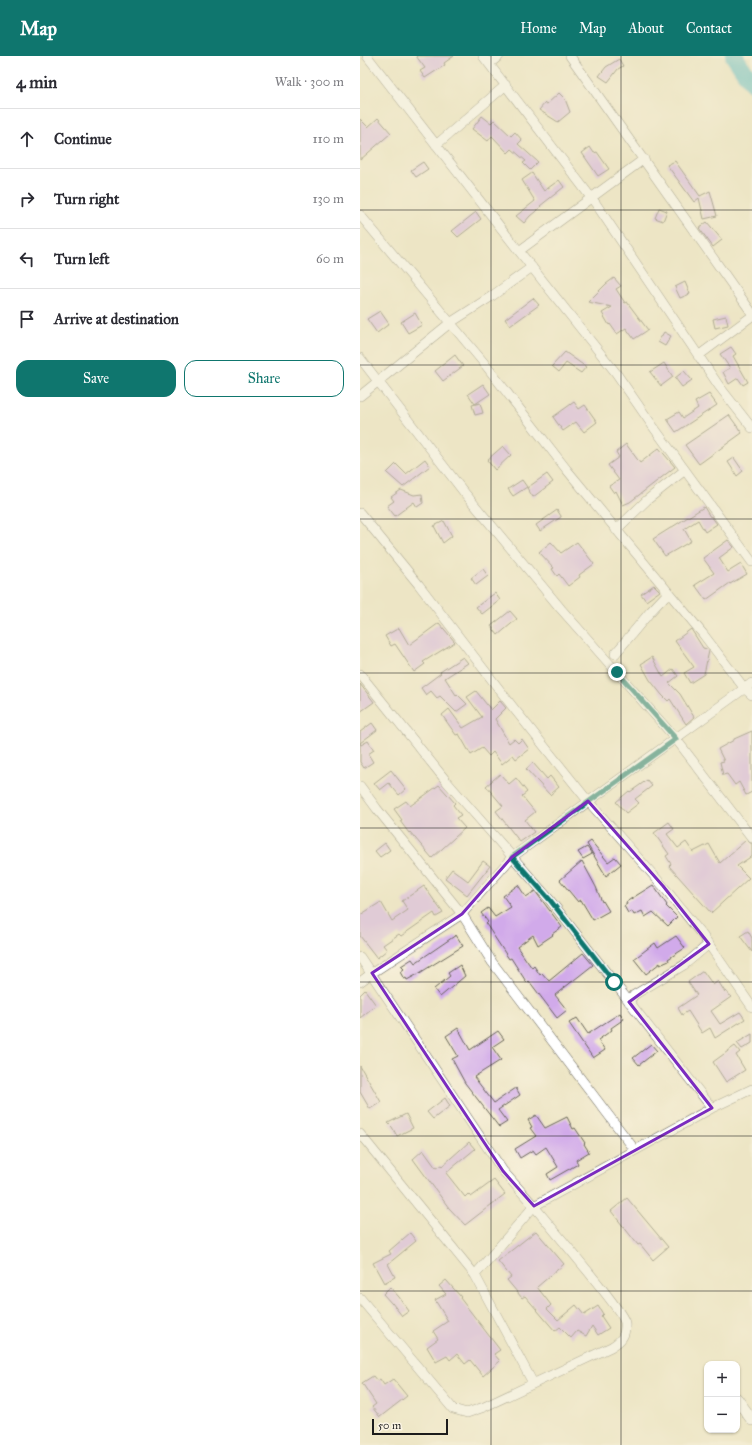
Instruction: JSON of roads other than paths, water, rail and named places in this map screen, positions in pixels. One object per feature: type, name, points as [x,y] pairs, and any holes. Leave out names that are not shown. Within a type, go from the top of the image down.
[{"type":"street","points":[[367,56],[616,373],[752,562]]},
{"type":"street","points":[[483,56],[591,197],[698,356],[719,386],[752,428]]},
{"type":"street","points":[[489,64],[499,56]]},
{"type":"street","points":[[570,56],[644,159],[752,315],[698,356]]},
{"type":"street","points":[[436,145],[506,85]]},
{"type":"street","points":[[519,251],[644,159]]},
{"type":"street","points":[[360,215],[484,363],[567,470],[616,530],[750,689],[588,801],[512,857],[462,914],[360,982]]},
{"type":"street","points":[[360,396],[450,323],[492,296],[532,267]]},
{"type":"street","points":[[360,358],[463,491],[561,609],[676,739],[752,838]]},
{"type":"street","points":[[616,530],[647,500],[685,470]]},
{"type":"street","points":[[360,513],[419,585],[512,706],[588,801],[663,886],[709,944],[752,1007]]},
{"type":"street","points":[[615,654],[668,593]]},
{"type":"street","points":[[360,674],[447,782],[550,900],[712,1108]]},
{"type":"street","points":[[360,786],[462,914],[492,962],[635,1150]]},
{"type":"street","points":[[629,1002],[634,995],[684,965],[709,944]]},
{"type":"street","points":[[360,957],[503,1171],[534,1206],[606,1295],[625,1321],[625,1332],[620,1341],[484,1407],[467,1413],[453,1409],[360,1298]]},
{"type":"street","points":[[475,1275],[534,1206],[712,1108],[752,1089]]},
{"type":"street","points":[[360,1134],[475,1275],[533,1383]]},
{"type":"street","points":[[740,1403],[752,1420]]},
{"type":"waterway","points":[[734,56],[752,83]]}]
